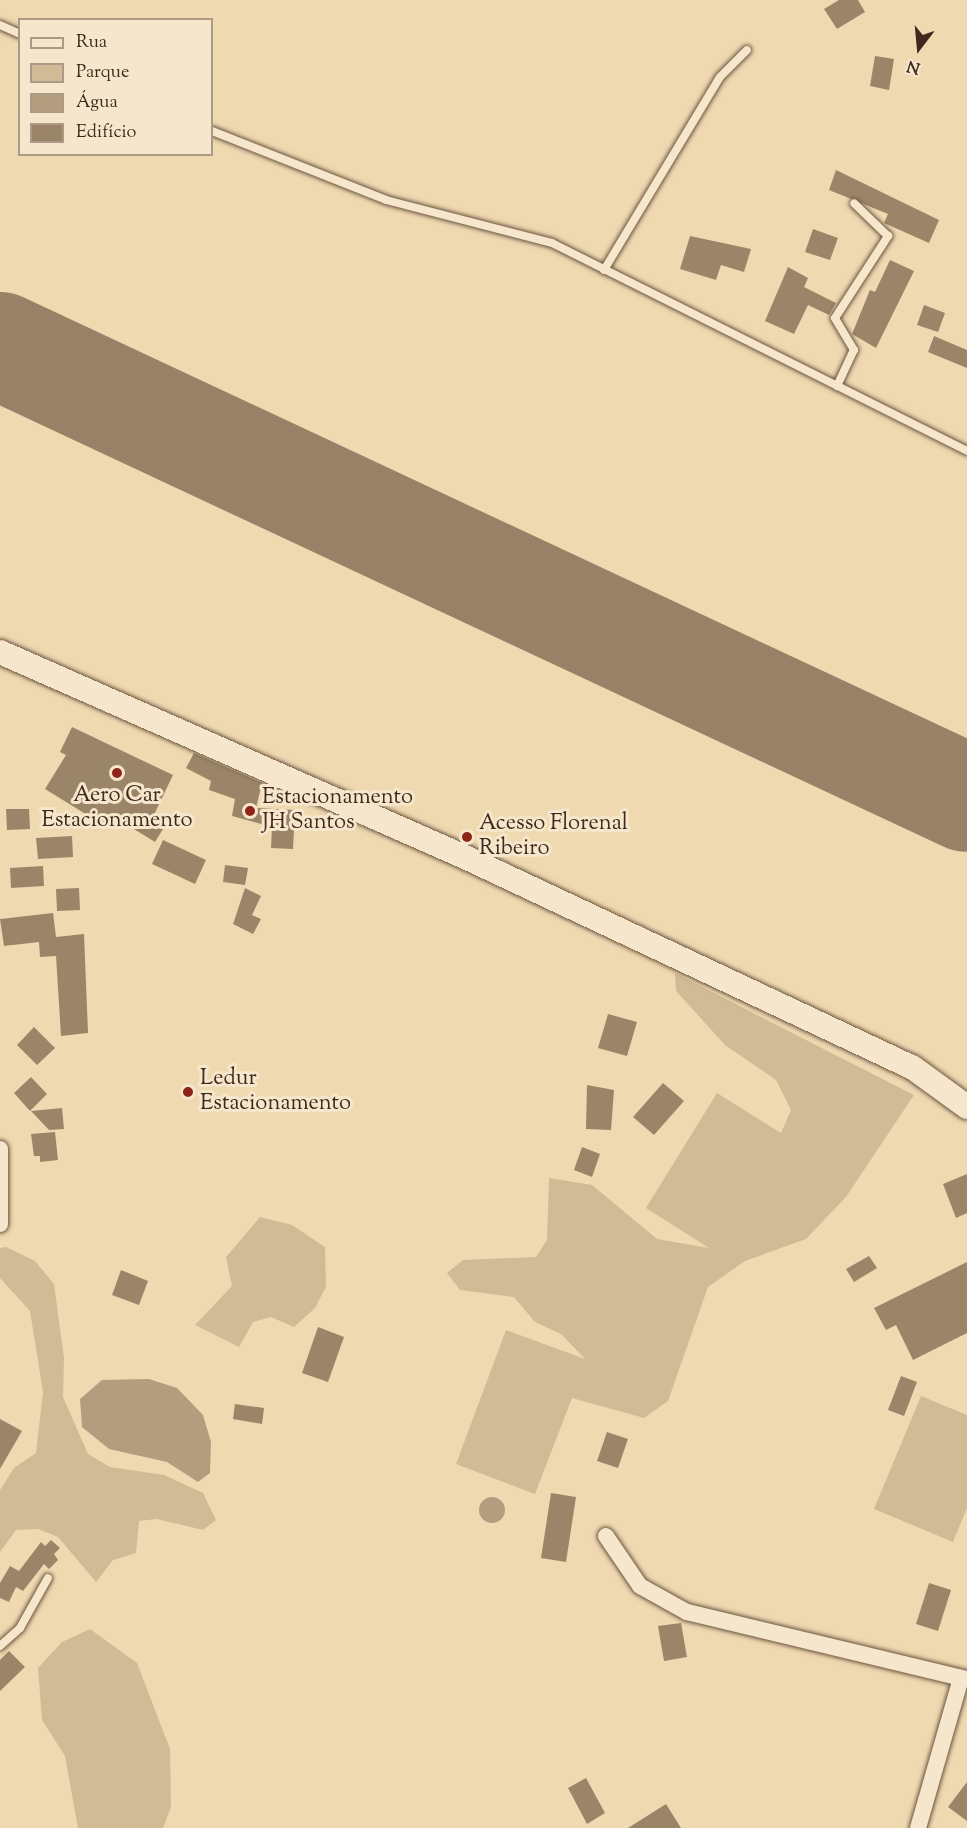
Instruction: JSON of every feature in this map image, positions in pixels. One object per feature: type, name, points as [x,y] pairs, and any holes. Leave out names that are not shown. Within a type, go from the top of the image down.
[{"type":"street","points":[[0,652],[467,858],[901,1062],[967,1107]]},
{"type":"street","points":[[0,1149],[0,1224]]},
{"type":"street","points":[[606,1536],[640,1586],[687,1612],[964,1679],[918,1828]]},
{"type":"lane","points":[[0,25],[18,33]]},
{"type":"lane","points":[[604,270],[720,77],[747,50]]},
{"type":"lane","points":[[213,131],[386,200],[552,243],[967,451]]},
{"type":"lane","points":[[837,386],[854,350],[835,318],[888,236],[854,203]]},
{"type":"lane","points":[[0,1646],[20,1628],[48,1578]]},
{"type":"green space","points":[[675,973],[914,1095],[846,1197],[806,1239],[745,1261],[708,1287],[668,1401],[644,1418],[572,1398],[535,1494],[456,1464],[506,1330],[585,1359],[561,1334],[535,1322],[514,1297],[460,1290],[447,1273],[463,1260],[536,1257],[547,1240],[549,1178],[592,1185],[657,1239],[709,1248],[646,1208],[717,1093],[781,1133],[791,1110],[776,1080],[725,1045],[676,991]]},
{"type":"green space","points":[[260,1217],[292,1225],[325,1247],[326,1287],[315,1308],[294,1327],[271,1317],[253,1322],[239,1347],[195,1325],[232,1286],[226,1257]]},
{"type":"green space","points":[[6,1247],[35,1261],[54,1284],[64,1358],[63,1397],[88,1454],[110,1467],[164,1475],[203,1493],[216,1520],[203,1530],[157,1519],[139,1521],[136,1553],[113,1560],[96,1582],[58,1537],[38,1529],[16,1530],[0,1552],[0,1490],[14,1468],[36,1453],[43,1392],[30,1311],[0,1278],[0,1248]]},
{"type":"green space","points":[[921,1396],[967,1415],[967,1508],[953,1542],[874,1509]]},
{"type":"green space","points":[[90,1629],[137,1663],[170,1749],[171,1807],[163,1828],[78,1828],[65,1756],[42,1720],[38,1668],[62,1642]]},
{"type":"water","points":[[149,1379],[177,1388],[203,1415],[211,1442],[210,1473],[198,1482],[167,1462],[109,1449],[82,1427],[80,1399],[102,1380]]},
{"type":"water","points":[[492,1497],[501,1501],[505,1510],[501,1519],[492,1523],[483,1519],[479,1510],[483,1501]]},
{"type":"building","points":[[839,0],[858,0],[865,12],[837,29],[824,9]]},
{"type":"building","points":[[875,56],[894,59],[889,90],[870,86]]},
{"type":"building","points":[[836,170],[939,220],[929,243],[884,223],[888,214],[829,190]]},
{"type":"building","points":[[813,229],[838,238],[830,260],[805,252]]},
{"type":"building","points":[[690,236],[751,249],[744,272],[721,265],[716,280],[680,269]]},
{"type":"building","points":[[890,260],[914,271],[876,348],[852,334],[870,290],[875,292]]},
{"type":"building","points":[[788,267],[808,278],[804,287],[836,303],[829,315],[808,305],[794,334],[765,321]]},
{"type":"building","points":[[924,305],[945,313],[938,332],[917,325]]},
{"type":"building","points":[[934,336],[967,350],[967,368],[928,352]]},
{"type":"building","points":[[72,727],[173,775],[151,821],[163,829],[155,842],[116,818],[110,829],[45,789],[66,755],[60,752]]},
{"type":"building","points":[[194,753],[262,783],[256,808],[295,810],[293,849],[271,848],[272,827],[232,816],[235,799],[209,790],[211,781],[186,768]]},
{"type":"building","points":[[6,809],[29,809],[30,829],[7,830]]},
{"type":"building","points":[[72,836],[73,857],[38,859],[36,838]]},
{"type":"building","points":[[163,840],[206,860],[195,884],[152,864]]},
{"type":"building","points":[[225,865],[248,868],[245,885],[223,882]]},
{"type":"building","points":[[43,866],[44,886],[11,888],[10,868]]},
{"type":"building","points":[[79,888],[80,910],[57,911],[56,889]]},
{"type":"building","points":[[245,888],[261,896],[252,915],[261,919],[253,934],[233,924]]},
{"type":"building","points":[[53,913],[56,937],[84,934],[88,1033],[61,1036],[56,956],[40,957],[39,942],[4,946],[0,919]]},
{"type":"building","points":[[608,1014],[637,1022],[627,1056],[598,1048]]},
{"type":"building","points":[[34,1027],[55,1048],[37,1065],[17,1045]]},
{"type":"building","points":[[31,1077],[47,1094],[30,1111],[14,1093]]},
{"type":"building","points":[[663,1083],[684,1101],[654,1135],[633,1117]]},
{"type":"building","points":[[587,1085],[614,1090],[611,1130],[586,1129]]},
{"type":"building","points":[[62,1108],[64,1129],[49,1130],[31,1111]]},
{"type":"building","points":[[55,1132],[58,1160],[40,1162],[40,1156],[34,1156],[31,1134]]},
{"type":"building","points":[[582,1147],[600,1154],[592,1177],[574,1170]]},
{"type":"building","points":[[967,1174],[967,1213],[956,1218],[943,1184]]},
{"type":"building","points":[[869,1256],[877,1268],[854,1282],[846,1269]]},
{"type":"building","points":[[967,1262],[967,1333],[913,1360],[896,1325],[886,1330],[874,1308]]},
{"type":"building","points":[[121,1270],[148,1281],[139,1305],[112,1295]]},
{"type":"building","points":[[318,1327],[344,1337],[328,1382],[302,1373]]},
{"type":"building","points":[[901,1376],[917,1382],[904,1416],[888,1410]]},
{"type":"building","points":[[235,1404],[264,1408],[262,1424],[233,1419]]},
{"type":"building","points":[[0,1419],[22,1431],[0,1469]]},
{"type":"building","points":[[607,1432],[628,1439],[618,1468],[597,1461]]},
{"type":"building","points":[[551,1493],[576,1497],[566,1562],[541,1558]]},
{"type":"building","points":[[51,1540],[60,1548],[54,1554],[58,1560],[49,1569],[44,1564],[23,1591],[16,1587],[9,1602],[0,1598],[0,1583],[10,1566],[19,1571],[41,1542],[45,1546]]},
{"type":"building","points":[[929,1583],[951,1590],[938,1631],[916,1624]]},
{"type":"building","points":[[681,1623],[687,1657],[664,1661],[658,1626]]},
{"type":"building","points":[[9,1651],[25,1667],[0,1691],[0,1660]]},
{"type":"building","points":[[586,1778],[605,1813],[587,1824],[568,1788]]},
{"type":"building","points":[[967,1782],[967,1821],[948,1807]]},
{"type":"building","points":[[666,1804],[681,1828],[628,1828]]},
{"type":"runway","points":[[0,346],[967,798]]},
{"type":"place","name":"Aero Car Estacionamento","points":[[117,773]]},
{"type":"place","name":"Estacionamento JH Santos","points":[[250,811]]},
{"type":"place","name":"Acesso Florenal Ribeiro","points":[[467,837]]},
{"type":"place","name":"Ledur Estacionamento","points":[[188,1092]]}]
